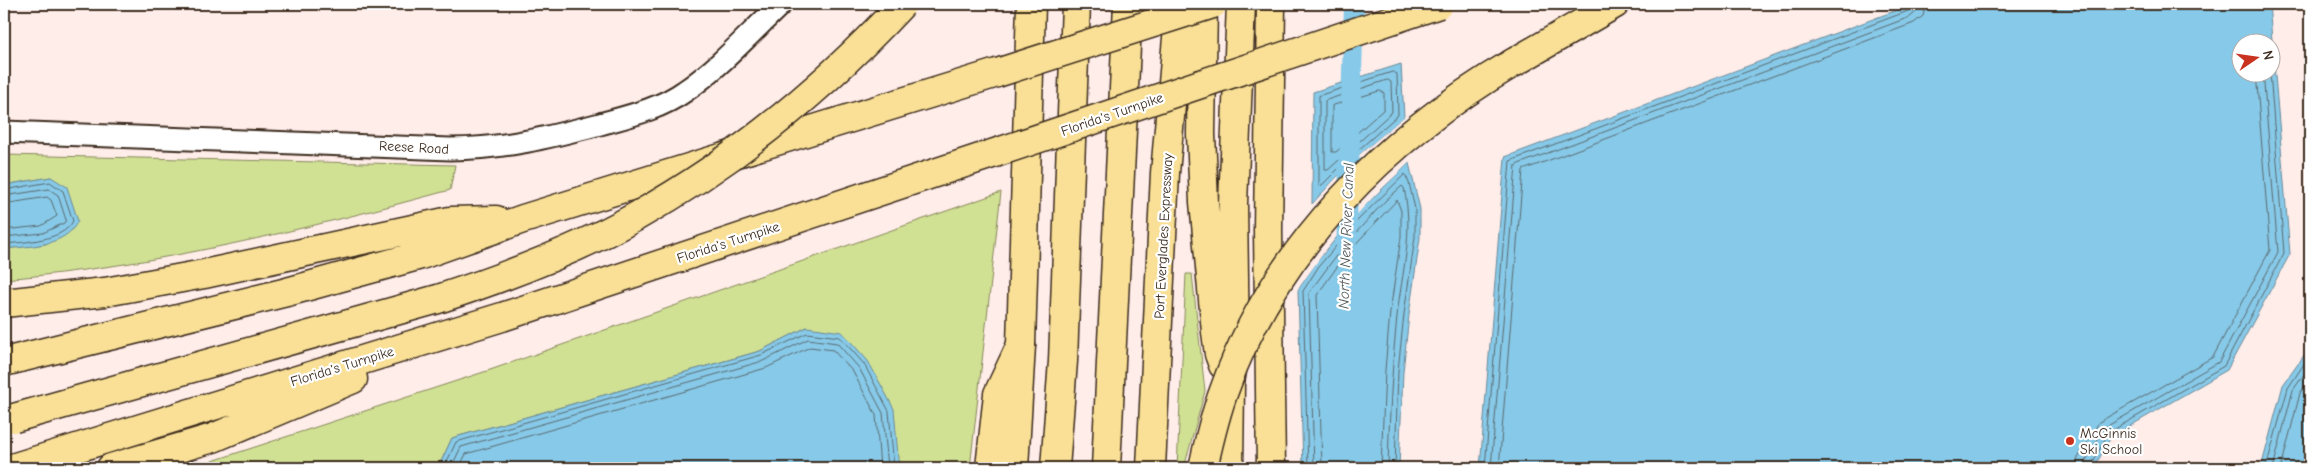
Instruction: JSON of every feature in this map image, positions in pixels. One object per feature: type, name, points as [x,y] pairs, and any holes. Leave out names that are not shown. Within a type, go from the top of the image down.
[{"type":"main road","points":[[7,420],[438,299],[489,282],[585,242],[637,216],[697,180],[751,142],[813,93],[868,41],[902,4]]},
{"type":"main road","points":[[1014,468],[1021,345],[1031,4]]},
{"type":"main road","points":[[1055,468],[1063,361],[1076,4]]},
{"type":"main road","points":[[1106,468],[1128,4]]},
{"type":"main road","name":"Port Everglades Expressway","points":[[1151,468],[1165,174],[1180,4]]},
{"type":"main road","points":[[1203,4],[1201,134],[1204,202],[1219,354],[1230,383]]},
{"type":"main road","points":[[4,362],[287,292],[420,255],[522,219],[997,73],[1213,4]]},
{"type":"main road","points":[[1229,468],[1230,383],[1235,352],[1233,204],[1241,4]]},
{"type":"main road","points":[[1271,4],[1268,146],[1271,468]]},
{"type":"main road","name":"Florida's Turnpike","points":[[12,468],[502,317],[1439,4]]},
{"type":"main road","points":[[1203,468],[1224,388],[1253,323],[1288,264],[1334,207],[1379,162],[1434,115],[1513,63],[1614,4]]},
{"type":"main road","points":[[4,303],[105,292],[204,274],[450,222],[522,219]]},
{"type":"main road","points":[[111,468],[213,438],[502,317]]},
{"type":"main road","points":[[990,468],[998,394],[1021,345]]},
{"type":"street","name":"Reese Road","points":[[4,132],[450,150],[486,149],[521,144],[625,117],[668,101],[696,82],[781,4]]},
{"type":"green space","points":[[4,155],[455,165],[450,190],[340,219],[173,256],[60,273],[4,279],[4,249],[46,244],[51,177],[4,185]]},
{"type":"green space","points":[[1001,192],[970,468],[899,468],[899,456],[807,327],[760,351],[452,438],[438,468],[191,468],[493,369]]},
{"type":"green space","points":[[1186,274],[1192,274],[1205,391],[1184,468],[1177,468]]},
{"type":"water","points":[[1913,4],[2269,4],[2271,32],[2232,32],[2232,82],[2276,82],[2290,254],[2227,370],[2111,437],[2094,468],[1480,468],[1505,157]]},
{"type":"water","points":[[1401,64],[1404,117],[1351,162],[1312,204],[1313,92]]},
{"type":"water","points":[[1409,163],[1420,209],[1420,238],[1403,372],[1399,468],[1303,468],[1298,290],[1315,264],[1355,215]]},
{"type":"water","points":[[51,177],[67,187],[78,221],[72,230],[64,236],[46,244],[4,249],[4,185]]},
{"type":"water","points":[[807,327],[842,332],[868,361],[894,409],[899,468],[438,468],[452,438],[760,351]]},
{"type":"water","points":[[2310,347],[2310,468],[2261,468],[2283,385]]},
{"type":"pier","points":[[1406,115],[1405,119],[1353,164],[1314,206],[1311,206],[1351,162]]},
{"type":"pier","points":[[1408,161],[1411,161],[1377,193],[1332,241],[1295,293],[1330,240],[1375,191]]},
{"type":"waterway","name":"North New River Canal","points":[[1351,107],[1354,4]]},
{"type":"waterway","name":"North New River Canal","points":[[1346,252],[1350,138]]},
{"type":"place","name":"McGinnis Ski School","points":[[2070,441]]}]
